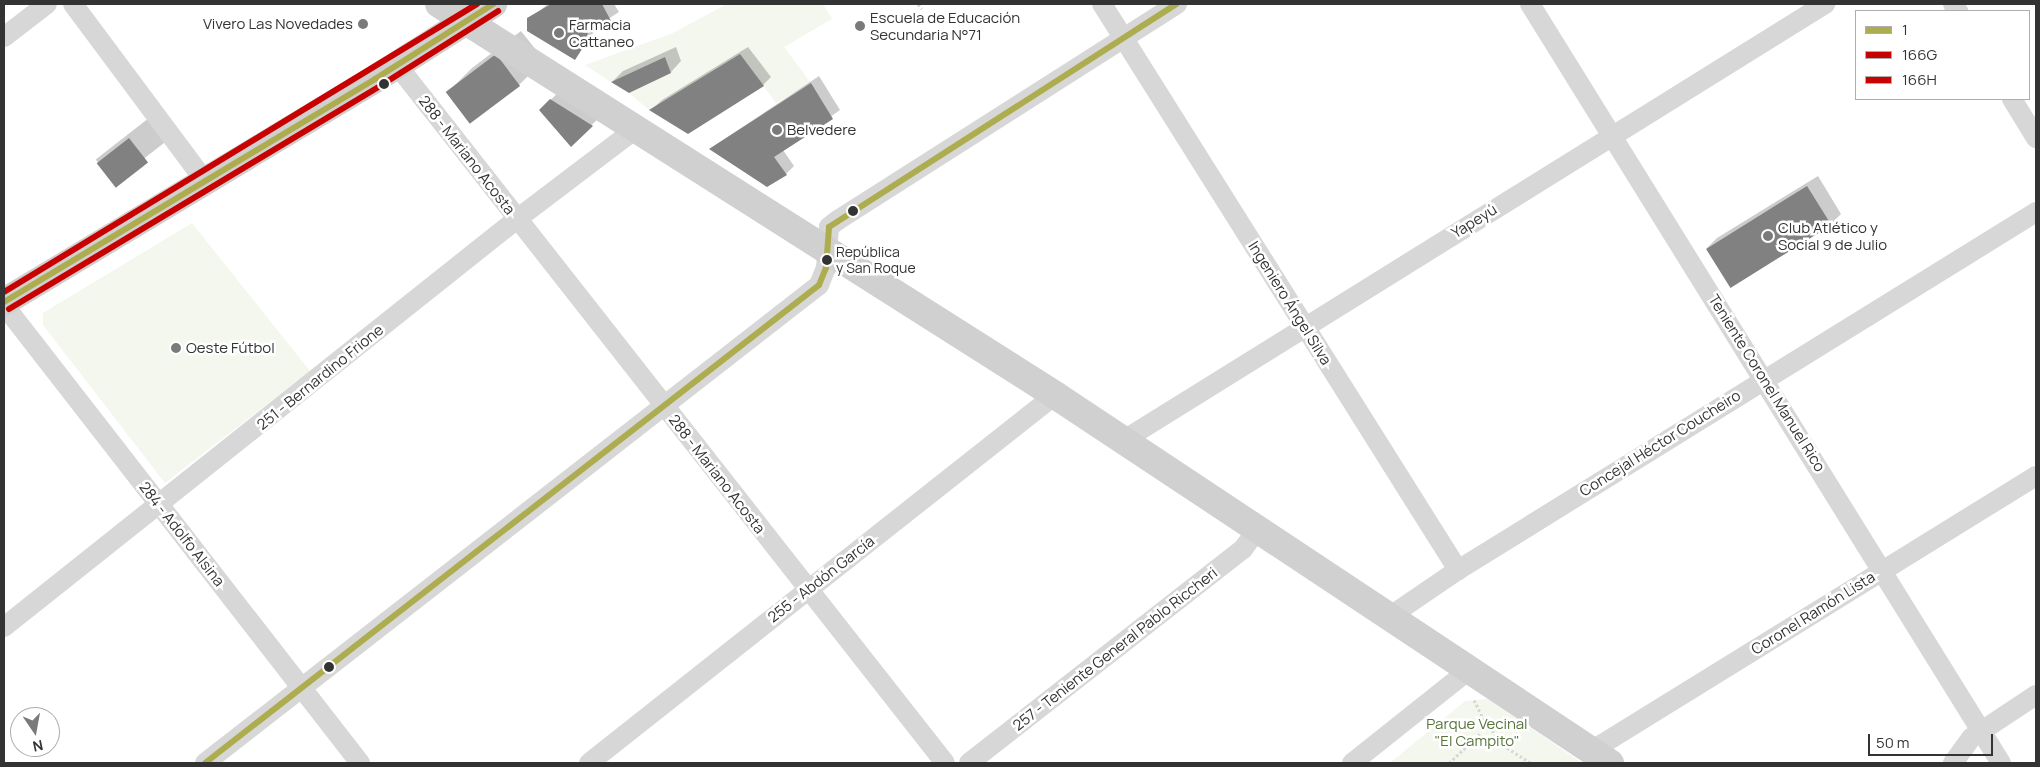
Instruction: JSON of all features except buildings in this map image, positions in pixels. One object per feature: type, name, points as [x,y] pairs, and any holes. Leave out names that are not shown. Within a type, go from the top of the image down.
[{"type":"main road","points":[[439,4],[637,128],[826,252],[1124,440],[1389,617],[1470,682],[1600,757]]},
{"type":"main road","points":[[4,303],[397,65],[493,4]]},
{"type":"street","points":[[4,37],[47,4]]},
{"type":"street","points":[[73,4],[205,181]]},
{"type":"street","name":"Ingeniero Ángel Silva","points":[[1102,4],[1458,570]]},
{"type":"street","points":[[205,763],[819,285],[826,268],[828,227],[1122,37],[1177,4]]},
{"type":"street","name":"Teniente Coronel Manuel Rico","points":[[1530,4],[2002,763]]},
{"type":"street","name":"Yapeyú","points":[[1124,440],[1611,134],[1825,4]]},
{"type":"street","name":"288 - Mariano Acosta","points":[[397,65],[945,763]]},
{"type":"street","points":[[2013,100],[2036,138]]},
{"type":"street","name":"251 - Bernardino Frione","points":[[4,627],[160,506],[517,219],[637,128]]},
{"type":"street","name":"Concejal Héctor Coucheiro","points":[[1389,617],[1458,570],[1764,378],[2036,212]]},
{"type":"street","name":"284 - Adolfo Alsina","points":[[4,303],[360,763]]},
{"type":"street","name":"255 - Abdón García","points":[[589,763],[1055,395]]},
{"type":"street","name":"Coronel Ramón Lista","points":[[1600,757],[1883,569],[2036,476]]},
{"type":"street","name":"257 - Teniente General Pablo Riccheri","points":[[969,763],[1243,549],[1257,530]]},
{"type":"street","points":[[1352,763],[1470,682]]},
{"type":"street","points":[[1953,763],[1980,730],[2036,695]]},
{"type":"path","points":[[918,4],[922,9]]},
{"type":"path","points":[[1470,682],[1489,725],[1503,745],[1531,763]]},
{"type":"path","points":[[1449,763],[1489,725]]},
{"type":"green space","points":[[727,4],[823,4],[832,19],[784,47],[811,83],[776,103],[740,54],[649,110],[629,93],[671,73],[665,57],[611,82],[585,65],[673,33]]},
{"type":"green space","name":"Oeste Fútbol","points":[[192,223],[310,371],[165,483],[43,325],[43,313]]},
{"type":"green space","name":"Parque Vecinal \"El Campito\"","points":[[1488,699],[1582,763],[1390,763],[1465,701]]},
{"type":"transit line","name":"166H","points":[[4,292],[477,4]]},
{"type":"transit line","name":"1","points":[[4,302],[375,79],[493,4]]},
{"type":"transit line","name":"1","points":[[205,763],[819,285],[826,268],[829,227],[1177,4]]},
{"type":"transit line","name":"166G","points":[[9,309],[380,86],[498,11]]},
{"type":"place","name":"Vivero Las Novedades","points":[[363,24]]},
{"type":"place","name":"Escuela de Educación Secundaria N°71","points":[[860,26]]},
{"type":"place","name":"Farmacia Cattaneo","points":[[559,33]]},
{"type":"place","name":"Belvedere","points":[[777,130]]},
{"type":"place","name":"Club Atlético y Social 9 de Julio","points":[[1768,236]]},
{"type":"place","name":"República y San Roque","points":[[827,260]]},
{"type":"place","name":"Oeste Fútbol","points":[[176,348]]}]
